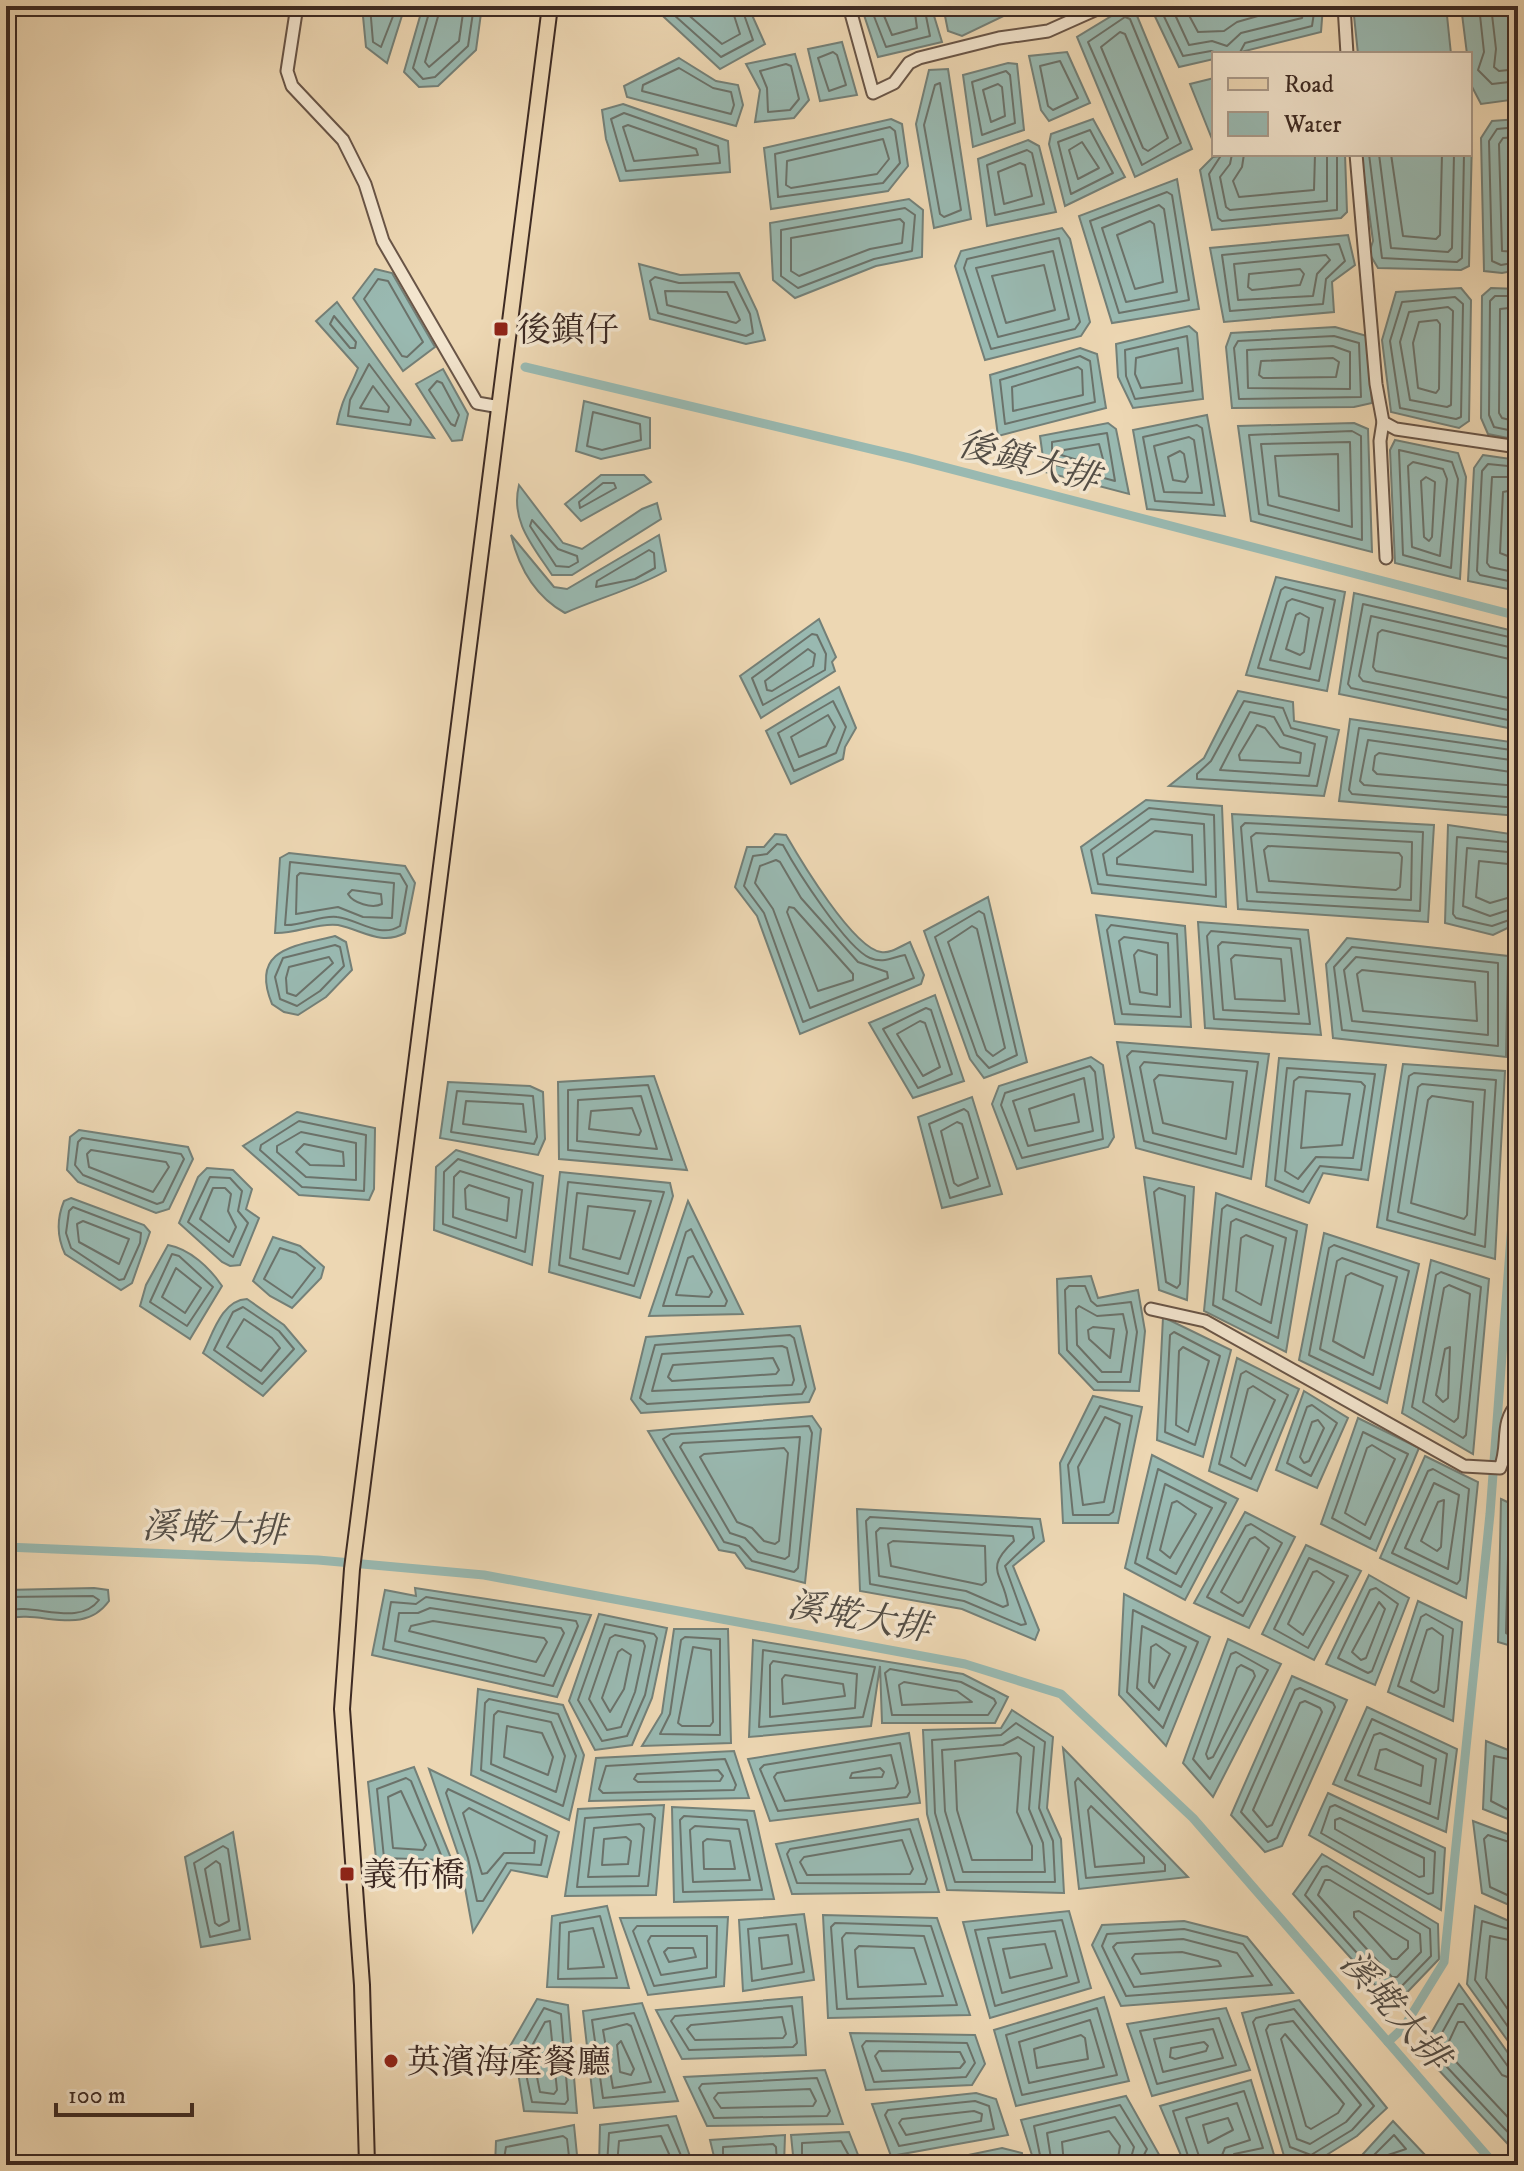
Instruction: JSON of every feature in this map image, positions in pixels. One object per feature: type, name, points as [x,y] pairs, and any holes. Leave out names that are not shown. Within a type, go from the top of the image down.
[{"type":"main road","points":[[367,2165],[362,1985],[342,1709],[353,1564],[550,6]]},
{"type":"street","points":[[297,6],[287,71],[292,86],[343,140],[365,184],[383,241],[477,403],[500,407]]},
{"type":"street","points":[[849,6],[873,93],[894,83],[909,63],[919,58],[999,38],[1048,31],[1104,6]]},
{"type":"street","points":[[1344,6],[1347,52]]},
{"type":"street","points":[[1356,156],[1376,384],[1383,422],[1380,441],[1386,558]]},
{"type":"street","points":[[1383,422],[1396,429],[1518,447]]},
{"type":"street","points":[[1151,1309],[1205,1321],[1464,1466],[1494,1468],[1509,1414],[1518,1404]]},
{"type":"water","points":[[362,6],[405,6],[387,63],[366,47]]},
{"type":"water","points":[[423,6],[482,6],[476,50],[438,86],[419,87],[404,72]]},
{"type":"water","points":[[652,6],[748,6],[765,44],[720,69]]},
{"type":"water","points":[[861,6],[931,6],[942,42],[878,57]]},
{"type":"water","points":[[943,6],[1010,6],[1012,12],[962,36],[948,31]]},
{"type":"water","points":[[1128,6],[1133,6],[1192,149],[1135,177],[1077,37]]},
{"type":"water","points":[[1323,6],[1321,32],[1241,52],[1212,52],[1212,59],[1179,67],[1151,8]]},
{"type":"water","points":[[1353,6],[1446,6],[1451,52],[1358,52]]},
{"type":"water","points":[[1461,6],[1518,6],[1518,99],[1481,104],[1472,87],[1472,52],[1467,52]]},
{"type":"water","points":[[842,42],[857,95],[820,101],[808,49]]},
{"type":"water","points":[[1067,52],[1090,103],[1049,121],[1041,110],[1029,56]]},
{"type":"water","points":[[795,54],[809,100],[794,118],[755,122],[760,90],[746,64]]},
{"type":"water","points":[[679,58],[716,81],[738,85],[743,105],[736,126],[627,97],[624,86]]},
{"type":"water","points":[[1008,63],[1017,64],[1024,130],[973,147],[963,75]]},
{"type":"water","points":[[948,69],[971,219],[934,228],[916,124],[929,70]]},
{"type":"water","points":[[1212,78],[1212,139],[1190,84]]},
{"type":"water","points":[[623,104],[728,141],[730,172],[620,181],[606,139],[602,110]]},
{"type":"water","points":[[891,119],[902,124],[908,166],[888,191],[771,209],[764,148]]},
{"type":"water","points":[[1093,119],[1125,177],[1065,206],[1049,144],[1051,134]]},
{"type":"water","points":[[1518,119],[1518,270],[1502,273],[1484,271],[1481,138],[1492,121]]},
{"type":"water","points":[[1028,140],[1039,146],[1056,212],[987,226],[978,159]]},
{"type":"water","points":[[1345,156],[1347,212],[1341,218],[1212,230],[1200,170],[1213,157]]},
{"type":"water","points":[[1361,156],[1472,156],[1469,266],[1461,270],[1378,268],[1369,253],[1373,241]]},
{"type":"water","points":[[1177,179],[1199,309],[1112,323],[1079,216]]},
{"type":"water","points":[[909,199],[923,210],[922,257],[876,266],[795,298],[773,280],[770,223]]},
{"type":"water","points":[[1062,228],[1070,239],[1090,322],[1081,336],[985,360],[955,266],[961,251]]},
{"type":"water","points":[[1348,235],[1355,265],[1332,282],[1334,312],[1224,322],[1210,248]]},
{"type":"water","points":[[639,264],[680,275],[739,273],[757,311],[765,340],[746,344],[650,319]]},
{"type":"water","points":[[375,269],[392,273],[435,347],[403,371],[353,298]]},
{"type":"water","points":[[1461,288],[1471,300],[1469,421],[1459,428],[1391,412],[1382,340],[1396,292]]},
{"type":"water","points":[[1491,288],[1518,289],[1518,440],[1488,434],[1481,418],[1482,296]]},
{"type":"water","points":[[337,302],[434,438],[337,424],[343,401],[358,368],[316,321]]},
{"type":"water","points":[[1189,326],[1197,333],[1203,399],[1133,408],[1118,377],[1116,344]]},
{"type":"water","points":[[1335,327],[1367,336],[1372,403],[1354,407],[1232,408],[1226,347],[1231,333]]},
{"type":"water","points":[[1080,348],[1097,354],[1106,408],[998,436],[990,375]]},
{"type":"water","points":[[443,369],[468,414],[462,440],[452,441],[416,384]]},
{"type":"water","points":[[584,401],[650,418],[650,448],[601,459],[576,451]]},
{"type":"water","points":[[1207,415],[1225,516],[1147,509],[1133,430]]},
{"type":"water","points":[[1108,423],[1116,429],[1129,494],[1045,472],[1040,436]]},
{"type":"water","points":[[1354,423],[1368,429],[1372,552],[1251,521],[1238,426]]},
{"type":"water","points":[[1395,440],[1458,453],[1466,477],[1460,579],[1395,563],[1390,450]]},
{"type":"water","points":[[1483,455],[1518,460],[1518,591],[1468,581],[1474,468]]},
{"type":"water","points":[[601,475],[644,475],[651,482],[581,521],[565,504]]},
{"type":"water","points":[[519,485],[563,543],[582,549],[642,509],[657,503],[661,519],[572,575],[552,575],[520,522]]},
{"type":"water","points":[[511,535],[554,587],[567,589],[659,535],[666,571],[565,613],[545,599],[530,580]]},
{"type":"water","points":[[1276,577],[1345,592],[1327,691],[1246,675]]},
{"type":"water","points":[[1354,593],[1518,632],[1518,730],[1339,694]]},
{"type":"water","points":[[819,619],[836,657],[832,662],[835,671],[761,718],[740,676]]},
{"type":"water","points":[[839,687],[856,728],[845,747],[843,759],[791,784],[766,731]]},
{"type":"water","points":[[1238,691],[1293,702],[1294,721],[1339,730],[1324,796],[1169,786],[1204,758]]},
{"type":"water","points":[[1350,719],[1518,743],[1518,816],[1339,801]]},
{"type":"water","points":[[1146,800],[1222,806],[1226,907],[1092,893],[1081,847]]},
{"type":"water","points":[[1232,814],[1434,825],[1428,922],[1238,909]]},
{"type":"water","points":[[1448,825],[1518,835],[1518,923],[1493,935],[1445,923]]},
{"type":"water","points":[[775,834],[786,835],[829,902],[856,936],[869,947],[884,952],[910,942],[924,975],[921,984],[800,1034],[757,916],[735,887],[747,847],[764,847]]},
{"type":"water","points":[[289,853],[405,866],[415,883],[405,933],[380,938],[331,925],[275,933],[280,858]]},
{"type":"water","points":[[988,897],[1027,1062],[984,1078],[970,1059],[924,931]]},
{"type":"water","points":[[1096,915],[1185,926],[1191,1027],[1115,1024]]},
{"type":"water","points":[[1198,922],[1308,930],[1321,1035],[1205,1028]]},
{"type":"water","points":[[335,936],[346,942],[352,970],[326,997],[298,1015],[284,1012],[272,1004],[267,971],[272,961],[292,947]]},
{"type":"water","points":[[1347,938],[1508,956],[1506,1057],[1333,1038],[1326,964]]},
{"type":"water","points":[[935,995],[964,1081],[913,1098],[869,1023]]},
{"type":"water","points":[[1117,1042],[1269,1054],[1251,1179],[1136,1148]]},
{"type":"water","points":[[1091,1057],[1103,1065],[1114,1137],[1108,1147],[1017,1169],[992,1104],[999,1086]]},
{"type":"water","points":[[1279,1058],[1386,1065],[1368,1180],[1323,1173],[1309,1203],[1266,1186]]},
{"type":"water","points":[[1403,1064],[1505,1071],[1495,1259],[1377,1227]]},
{"type":"water","points":[[654,1076],[687,1170],[559,1159],[558,1082]]},
{"type":"water","points":[[448,1082],[530,1086],[543,1092],[545,1139],[538,1155],[440,1138]]},
{"type":"water","points":[[972,1097],[1002,1194],[942,1208],[918,1117]]},
{"type":"water","points":[[297,1112],[375,1128],[374,1189],[369,1200],[299,1195],[243,1146]]},
{"type":"water","points":[[79,1130],[188,1147],[193,1159],[169,1209],[156,1213],[78,1182],[67,1170],[70,1137]]},
{"type":"water","points":[[456,1150],[543,1176],[532,1265],[434,1230],[436,1167]]},
{"type":"water","points":[[207,1168],[233,1170],[252,1189],[246,1209],[259,1218],[240,1265],[230,1266],[222,1262],[179,1223],[198,1177]]},
{"type":"water","points":[[560,1172],[670,1183],[673,1196],[640,1298],[549,1272]]},
{"type":"water","points":[[1144,1177],[1194,1187],[1187,1300],[1159,1290]]},
{"type":"water","points":[[1216,1193],[1307,1225],[1286,1352],[1204,1311]]},
{"type":"water","points":[[71,1198],[144,1225],[150,1232],[132,1283],[121,1290],[65,1254],[60,1241],[59,1221],[64,1201]]},
{"type":"water","points":[[688,1201],[743,1314],[649,1316]]},
{"type":"water","points":[[1324,1233],[1419,1264],[1387,1403],[1299,1360]]},
{"type":"water","points":[[273,1237],[300,1246],[324,1267],[321,1278],[292,1308],[270,1296],[253,1281]]},
{"type":"water","points":[[168,1245],[199,1260],[222,1286],[190,1339],[140,1306],[146,1285]]},
{"type":"water","points":[[1431,1260],[1489,1279],[1473,1454],[1402,1413]]},
{"type":"water","points":[[1091,1276],[1098,1298],[1138,1290],[1145,1331],[1139,1391],[1094,1390],[1059,1353],[1057,1279]]},
{"type":"water","points":[[247,1299],[284,1325],[306,1351],[263,1396],[203,1353],[225,1311],[238,1301]]},
{"type":"water","points":[[1163,1317],[1231,1350],[1203,1457],[1157,1440]]},
{"type":"water","points":[[800,1326],[815,1389],[809,1402],[641,1413],[631,1399],[646,1337]]},
{"type":"water","points":[[1237,1358],[1299,1389],[1257,1491],[1209,1471]]},
{"type":"water","points":[[1304,1391],[1348,1418],[1317,1488],[1276,1470]]},
{"type":"water","points":[[1093,1396],[1142,1407],[1118,1523],[1063,1523],[1060,1463]]},
{"type":"water","points":[[812,1416],[821,1429],[805,1583],[746,1568],[735,1553],[719,1550],[648,1431]]},
{"type":"water","points":[[1358,1418],[1419,1448],[1376,1551],[1321,1524]]},
{"type":"water","points":[[1152,1455],[1238,1499],[1185,1600],[1125,1568]]},
{"type":"water","points":[[1425,1456],[1478,1482],[1466,1598],[1380,1558]]},
{"type":"water","points":[[1501,1499],[1518,1507],[1518,1648],[1498,1642]]},
{"type":"water","points":[[857,1509],[1040,1519],[1044,1541],[1013,1566],[1039,1630],[1035,1640],[962,1609],[860,1591]]},
{"type":"water","points":[[1245,1512],[1295,1537],[1249,1628],[1194,1603]]},
{"type":"water","points":[[1306,1545],[1361,1571],[1314,1660],[1262,1634]]},
{"type":"water","points":[[1369,1575],[1409,1598],[1375,1685],[1326,1664]]},
{"type":"water","points":[[415,1588],[591,1615],[557,1697],[372,1655],[385,1590],[416,1596]]},
{"type":"water","points":[[6,1590],[108,1590],[109,1601],[86,1618],[6,1619]]},
{"type":"water","points":[[1124,1594],[1210,1637],[1166,1746],[1119,1695]]},
{"type":"water","points":[[1418,1601],[1462,1622],[1453,1721],[1388,1692]]},
{"type":"water","points":[[599,1614],[667,1628],[652,1698],[632,1745],[595,1750],[569,1701]]},
{"type":"water","points":[[674,1629],[728,1629],[731,1743],[642,1746],[662,1713]]},
{"type":"water","points":[[1228,1639],[1281,1664],[1213,1797],[1183,1763]]},
{"type":"water","points":[[753,1640],[963,1674],[1008,1697],[995,1723],[882,1723],[880,1666],[871,1726],[749,1737]]},
{"type":"water","points":[[1292,1676],[1347,1700],[1282,1846],[1265,1852],[1231,1815]]},
{"type":"water","points":[[478,1689],[563,1705],[584,1755],[569,1820],[471,1775]]},
{"type":"water","points":[[1367,1707],[1457,1749],[1446,1832],[1333,1784]]},
{"type":"water","points":[[1012,1710],[1053,1737],[1047,1808],[1061,1839],[1064,1893],[947,1890],[927,1814],[923,1730],[1001,1728]]},
{"type":"water","points":[[909,1733],[920,1803],[770,1821],[748,1759]]},
{"type":"water","points":[[1486,1741],[1518,1754],[1518,1823],[1483,1809]]},
{"type":"water","points":[[1063,1748],[1188,1877],[1079,1889]]},
{"type":"water","points":[[734,1751],[749,1798],[589,1801],[596,1758]]},
{"type":"water","points":[[414,1767],[455,1868],[377,1868],[368,1782]]},
{"type":"water","points":[[429,1769],[559,1832],[547,1877],[511,1870],[473,1932],[460,1860]]},
{"type":"water","points":[[1328,1793],[1445,1848],[1441,1910],[1309,1835]]},
{"type":"water","points":[[664,1805],[656,1895],[565,1896],[578,1809]]},
{"type":"water","points":[[672,1807],[754,1811],[774,1899],[674,1902]]},
{"type":"water","points":[[918,1819],[939,1892],[792,1894],[776,1844]]},
{"type":"water","points":[[1473,1821],[1518,1838],[1518,1909],[1482,1893]]},
{"type":"water","points":[[233,1832],[250,1939],[201,1947],[185,1857]]},
{"type":"water","points":[[1322,1854],[1438,1924],[1439,1959],[1394,2006],[1293,1894]]},
{"type":"water","points":[[607,1906],[629,1988],[547,1987],[552,1916]]},
{"type":"water","points":[[1475,1906],[1518,1925],[1518,2055],[1467,1984]]},
{"type":"water","points":[[1069,1911],[1091,1988],[990,2018],[963,1922]]},
{"type":"water","points":[[804,1914],[814,1980],[743,1991],[739,1920]]},
{"type":"water","points":[[823,1915],[937,1918],[970,2015],[828,2018]]},
{"type":"water","points":[[728,1917],[724,1986],[648,1995],[620,1918]]},
{"type":"water","points":[[1184,1921],[1247,1937],[1293,1993],[1121,2006],[1092,1945],[1102,1925]]},
{"type":"water","points":[[1459,1984],[1518,2067],[1518,2155],[1421,2051]]},
{"type":"water","points":[[802,1997],[806,2055],[682,2059],[656,2010]]},
{"type":"water","points":[[1104,1997],[1129,2081],[1016,2106],[994,2030]]},
{"type":"water","points":[[537,1999],[568,2005],[577,2113],[524,2111],[518,2072],[501,2062]]},
{"type":"water","points":[[1299,2000],[1387,2108],[1357,2136],[1312,2164],[1284,2156],[1242,2013]]},
{"type":"water","points":[[642,2003],[678,2101],[594,2108],[583,2011]]},
{"type":"water","points":[[1226,2008],[1250,2070],[1152,2096],[1127,2024]]},
{"type":"water","points":[[850,2033],[975,2035],[985,2064],[972,2085],[866,2090]]},
{"type":"water","points":[[825,2070],[843,2124],[707,2126],[684,2077]]},
{"type":"water","points":[[1251,2080],[1275,2158],[1185,2165],[1160,2106]]},
{"type":"water","points":[[976,2093],[996,2099],[1008,2135],[891,2156],[872,2104]]},
{"type":"water","points":[[1126,2096],[1161,2158],[1133,2165],[1035,2165],[1021,2120]]},
{"type":"water","points":[[676,2116],[693,2165],[599,2165],[600,2125]]},
{"type":"water","points":[[1393,2121],[1427,2157],[1353,2165]]},
{"type":"water","points":[[574,2125],[578,2165],[495,2165],[496,2141]]},
{"type":"water","points":[[849,2132],[862,2165],[794,2165],[791,2135]]},
{"type":"water","points":[[785,2135],[784,2165],[716,2165],[710,2140]]},
{"type":"water","points":[[1002,2148],[1022,2153],[1023,2165],[920,2165]]},
{"type":"waterway","name":"後鎮大排","points":[[525,367],[909,458],[1518,616]]},
{"type":"waterway","points":[[1388,2042],[1404,2027],[1444,1962],[1490,1514],[1518,1144]]},
{"type":"waterway","name":"溪墘大排","points":[[6,1547],[318,1560],[484,1575],[965,1664],[1061,1694],[1193,1818],[1495,2165]]},
{"type":"place","name":"後鎮仔","points":[[501,329]]},
{"type":"place","name":"義布橋","points":[[347,1874]]},
{"type":"place","name":"英濱海產餐廳","points":[[391,2061]]}]
